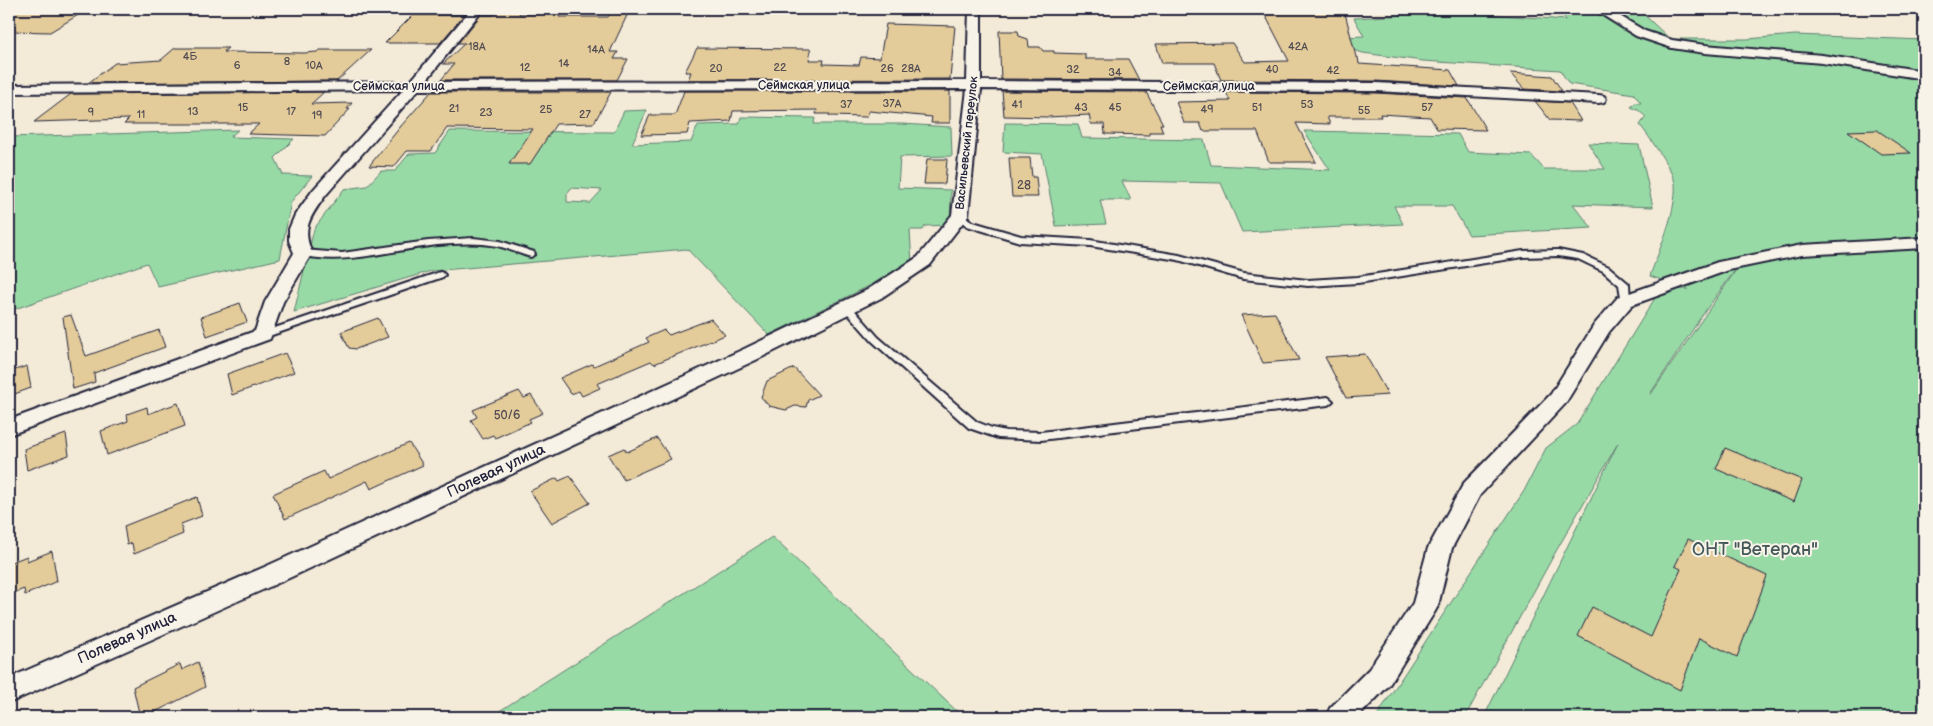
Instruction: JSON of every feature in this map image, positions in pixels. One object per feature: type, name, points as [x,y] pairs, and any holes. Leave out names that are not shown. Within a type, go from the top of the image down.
[{"type":"street","points":[[9,428],[263,335],[274,302],[303,253],[298,241],[298,229],[303,215],[319,192],[415,86],[477,9]]},
{"type":"street","name":"Васильевский переулок","points":[[960,216],[974,85],[975,9]]},
{"type":"street","points":[[1599,9],[1623,21],[1637,32],[1652,39],[1676,46],[1718,52],[1778,54],[1832,59],[1924,75]]},
{"type":"street","name":"Сеймская улица","points":[[9,89],[974,85],[1376,88],[1599,99]]},
{"type":"street","name":"Полевая улица","points":[[9,691],[278,572],[752,354],[874,294],[924,261],[960,216]]},
{"type":"street","points":[[1340,717],[1379,677],[1425,606],[1440,548],[1472,490],[1558,399],[1601,329],[1624,301],[1724,266],[1802,250],[1924,243]]},
{"type":"lane","points":[[960,216],[970,224],[1020,239],[1090,243],[1179,258],[1244,276],[1308,283],[1358,280],[1523,254],[1558,253],[1580,257],[1606,269],[1624,284],[1624,301]]},
{"type":"lane","points":[[303,253],[323,257],[344,257],[407,246],[479,241],[496,243],[532,254]]},
{"type":"lane","points":[[263,335],[440,274]]},
{"type":"lane","points":[[847,307],[875,339],[973,424],[989,432],[1005,436],[1041,436],[1328,401]]},
{"type":"green space","name":"ОНТ \"Ветеран\"","points":[[1559,9],[1638,9],[1670,39],[1747,39],[1795,35],[1924,40],[1924,717],[1484,717],[1618,443],[1465,717],[1376,717],[1524,491],[1546,448],[1577,424],[1660,290],[1688,289],[1650,276],[1670,218],[1675,195],[1675,184],[1666,163],[1640,125],[1646,117],[1631,107],[1635,103],[1641,103],[1634,94],[1569,84],[1560,70],[1423,61],[1363,53],[1347,48],[1344,37],[1364,36],[1354,18],[1423,14],[1486,14],[1566,20]],"holes":[[[1747,254],[1651,394],[1703,314]]]},
{"type":"green space","points":[[647,110],[632,144],[691,142],[698,125],[739,124],[741,117],[815,118],[814,124],[902,124],[951,127],[952,156],[900,157],[898,188],[951,190],[950,225],[925,226],[923,230],[910,230],[912,265],[769,335],[687,249],[431,271],[294,312],[314,229],[344,189],[367,186],[381,171],[395,171],[409,154],[435,153],[450,131],[614,132],[624,111]],"holes":[[[571,188],[602,190],[590,203],[567,202],[567,194]]]},
{"type":"green space","points":[[1005,123],[1078,124],[1082,138],[1204,140],[1211,165],[1330,170],[1304,131],[1458,134],[1468,152],[1531,155],[1544,169],[1605,169],[1588,143],[1639,145],[1653,207],[1573,204],[1592,228],[1469,235],[1452,206],[1394,206],[1403,224],[1242,232],[1221,183],[1122,181],[1131,200],[1100,200],[1106,224],[1056,226],[1042,154],[1003,152]]},
{"type":"green space","points":[[238,130],[230,137],[294,139],[275,158],[283,175],[312,176],[291,202],[280,259],[158,287],[147,263],[9,311],[9,137]]},
{"type":"green space","points":[[772,537],[963,717],[490,717]]},
{"type":"building","points":[[88,9],[50,32],[9,31],[9,11]]},
{"type":"building","points":[[497,9],[522,9],[519,14],[561,13],[559,17],[608,17],[613,9],[630,9],[610,52],[618,52],[614,59],[628,59],[617,80],[441,80],[454,64],[443,64],[465,43],[458,43],[481,15],[494,15]]},
{"type":"building","points":[[1262,9],[1344,9],[1359,64],[1450,70],[1459,86],[1376,81],[1221,80],[1214,63],[1162,63],[1156,44],[1232,43],[1245,62],[1289,61]]},
{"type":"building","points":[[413,15],[464,15],[440,43],[385,43]]},
{"type":"building","points":[[886,24],[955,26],[950,79],[688,80],[691,72],[685,72],[697,48],[811,49],[809,60],[824,60],[823,64],[859,65],[861,57],[880,58]]},
{"type":"building","points":[[999,31],[1018,31],[1019,36],[1028,39],[1029,47],[1040,47],[1043,51],[1085,54],[1085,59],[1128,59],[1139,80],[1001,79]]},
{"type":"building","points":[[175,48],[228,48],[223,52],[304,53],[320,50],[371,50],[337,81],[88,83],[115,63],[161,60]]},
{"type":"building","points":[[1510,73],[1552,76],[1562,91],[1524,89]]},
{"type":"building","points":[[684,91],[950,91],[950,123],[931,123],[932,117],[869,111],[867,117],[829,116],[830,114],[816,114],[817,110],[733,111],[731,121],[690,123],[687,134],[641,135],[650,115],[675,115]]},
{"type":"building","points":[[1002,91],[1146,92],[1163,124],[1160,124],[1163,132],[1149,132],[1150,135],[1105,134],[1104,124],[1091,124],[1089,115],[1048,117],[1004,116]]},
{"type":"building","points":[[324,92],[311,104],[352,103],[347,109],[350,109],[325,136],[248,134],[259,124],[124,124],[129,119],[34,122],[71,94]]},
{"type":"building","points":[[431,92],[611,92],[594,123],[556,124],[530,164],[509,164],[533,129],[447,128],[431,151],[407,151],[394,167],[369,166]]},
{"type":"building","points":[[1226,92],[1376,93],[1467,98],[1486,130],[1437,129],[1430,117],[1380,114],[1381,117],[1327,117],[1330,124],[1296,123],[1316,162],[1269,162],[1257,131],[1203,131],[1200,123],[1184,123],[1176,102],[1230,101]]},
{"type":"building","points":[[1535,101],[1570,103],[1581,121],[1550,120]]},
{"type":"building","points":[[1877,130],[1911,153],[1881,154],[1848,131]]},
{"type":"building","points":[[1009,158],[1030,158],[1032,177],[1036,177],[1038,197],[1012,197]]},
{"type":"building","points":[[927,159],[947,159],[945,184],[924,184]]},
{"type":"building","points":[[240,303],[247,322],[207,336],[201,317]]},
{"type":"building","points":[[1275,313],[1299,360],[1263,363],[1241,315]]},
{"type":"building","points":[[71,315],[86,356],[159,330],[165,347],[94,373],[95,382],[73,389],[63,317]]},
{"type":"building","points":[[378,318],[388,337],[356,349],[349,348],[341,332]]},
{"type":"building","points":[[711,319],[725,335],[654,364],[651,361],[597,384],[600,388],[582,396],[579,391],[571,394],[560,378],[592,364],[594,366],[649,342],[646,338],[664,330],[669,335]]},
{"type":"building","points":[[285,353],[294,372],[232,395],[227,374]]},
{"type":"building","points":[[1365,354],[1388,395],[1346,398],[1325,357]]},
{"type":"building","points":[[27,366],[31,388],[9,396],[9,372]]},
{"type":"building","points":[[794,368],[819,395],[808,400],[806,407],[795,406],[786,410],[769,406],[761,397],[767,381]]},
{"type":"building","points":[[519,391],[524,398],[531,395],[543,413],[529,419],[531,422],[495,438],[493,435],[483,439],[471,420],[477,417],[473,410]]},
{"type":"building","points":[[178,403],[185,426],[107,455],[101,431],[128,421],[127,414],[147,407],[148,414]]},
{"type":"building","points":[[66,434],[69,455],[27,470],[24,449]]},
{"type":"building","points":[[657,438],[671,459],[624,480],[608,455],[624,448],[627,452]]},
{"type":"building","points":[[409,443],[423,465],[371,489],[367,481],[285,519],[273,494],[324,471],[328,479]]},
{"type":"building","points":[[1725,448],[1802,480],[1794,502],[1716,469]]},
{"type":"building","points":[[570,476],[590,503],[552,523],[530,491],[557,478],[559,481]]},
{"type":"building","points":[[197,497],[202,516],[181,524],[183,534],[134,554],[132,543],[127,545],[124,526]]},
{"type":"building","points":[[1688,539],[1767,576],[1737,657],[1699,638],[1680,690],[1578,636],[1592,607],[1651,637],[1681,569],[1675,566]]},
{"type":"building","points":[[52,551],[57,581],[25,595],[24,589],[9,595],[9,563],[27,556],[27,561]]},
{"type":"building","points":[[198,662],[205,687],[145,717],[140,717],[133,687],[180,664],[182,670]]}]
